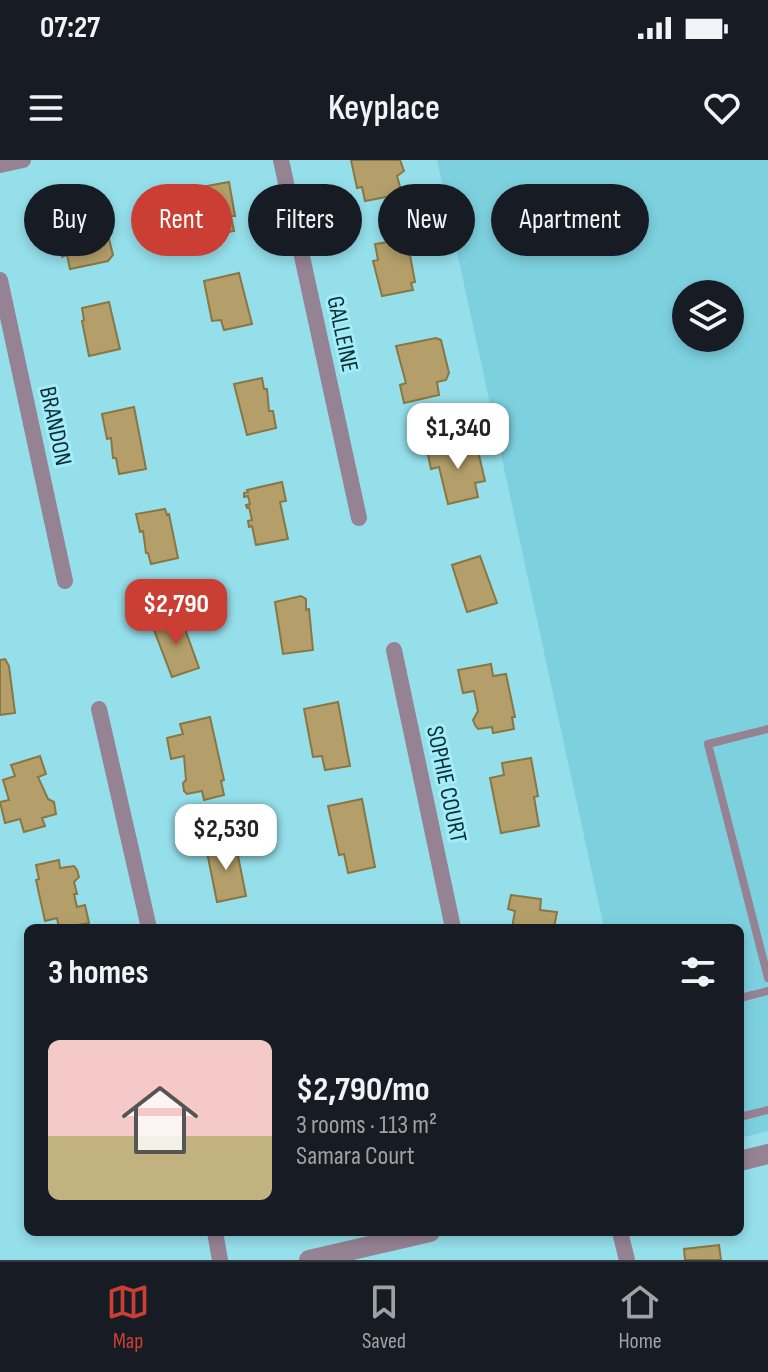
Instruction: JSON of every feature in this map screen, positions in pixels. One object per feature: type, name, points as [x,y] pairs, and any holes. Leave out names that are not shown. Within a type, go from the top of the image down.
[{"type":"street","points":[[0,165],[23,160]]},
{"type":"street","name":"GALLEINE","points":[[281,160],[359,518]]},
{"type":"street","name":"BRANDON","points":[[0,280],[65,581]]},
{"type":"street","name":"SOPHIE COURT","points":[[394,650],[452,924]]},
{"type":"street","points":[[99,709],[148,924]]},
{"type":"street","points":[[744,1160],[768,1154]]},
{"type":"street","points":[[216,1236],[220,1260]]},
{"type":"street","points":[[309,1260],[413,1236]]},
{"type":"street","points":[[621,1236],[627,1260]]},
{"type":"lane","points":[[768,729],[708,744],[768,978]]},
{"type":"lane","points":[[744,997],[768,991]]},
{"type":"lane","points":[[744,1116],[768,1110]]},
{"type":"shaded area","points":[[437,160],[768,160],[768,1131],[744,1137],[744,924],[603,924],[458,256],[475,256],[475,184],[442,184]]},
{"type":"building","points":[[351,160],[400,160],[404,171],[397,176],[399,184],[378,184],[378,199],[365,201],[362,184],[356,184]]},
{"type":"building","points":[[375,244],[378,244],[378,256],[410,256],[415,282],[411,283],[413,290],[382,296],[373,261],[378,260]]},
{"type":"building","points":[[67,256],[112,256],[108,261],[70,269]]},
{"type":"building","points":[[239,273],[252,324],[224,330],[221,320],[212,321],[204,281]]},
{"type":"building","points":[[109,302],[120,349],[89,356],[82,308]]},
{"type":"building","points":[[436,338],[441,340],[449,373],[446,380],[437,382],[439,395],[404,403],[400,385],[406,383],[396,346]]},
{"type":"building","points":[[262,378],[276,428],[247,435],[234,384]]},
{"type":"building","points":[[134,407],[146,469],[119,474],[102,414]]},
{"type":"building","points":[[462,443],[467,453],[478,451],[485,481],[475,483],[478,497],[448,504],[439,467],[431,469],[427,450]]},
{"type":"building","points":[[282,482],[286,501],[280,502],[288,539],[256,545],[248,521],[252,520],[246,505],[250,504],[244,493]]},
{"type":"building","points":[[165,509],[169,514],[178,558],[151,564],[136,514]]},
{"type":"building","points":[[480,556],[497,603],[467,612],[452,565]]},
{"type":"building","points":[[301,596],[306,599],[306,610],[309,609],[313,650],[283,654],[275,602]]},
{"type":"building","points":[[181,618],[199,668],[172,677],[154,630],[160,624]]},
{"type":"building","points":[[5,659],[9,666],[15,713],[0,715],[0,660]]},
{"type":"building","points":[[491,664],[493,676],[506,674],[515,717],[512,717],[514,729],[493,733],[492,727],[478,729],[475,725],[473,720],[478,711],[474,691],[463,693],[458,670]]},
{"type":"building","points":[[338,702],[350,766],[325,770],[322,756],[313,757],[304,709]]},
{"type":"building","points":[[210,717],[224,780],[221,781],[224,795],[204,800],[202,791],[187,794],[184,791],[184,756],[171,759],[167,738],[183,734],[180,724]]},
{"type":"building","points":[[40,756],[46,774],[38,777],[48,799],[54,802],[56,814],[42,818],[45,826],[24,832],[20,819],[5,823],[0,802],[9,800],[3,780],[15,776],[11,765]]},
{"type":"building","points":[[531,758],[538,796],[534,797],[539,826],[501,833],[490,778],[504,775],[502,763]]},
{"type":"building","points":[[362,799],[375,867],[348,873],[344,854],[339,855],[328,806]]},
{"type":"building","points":[[235,841],[246,896],[217,902],[208,857],[204,852],[207,848],[218,847],[218,844]]},
{"type":"building","points":[[59,860],[60,868],[74,866],[79,877],[74,882],[77,907],[85,905],[89,923],[58,924],[57,918],[45,921],[36,865]]},
{"type":"building","points":[[511,895],[541,899],[540,910],[557,912],[555,924],[513,924],[515,911],[508,909]]},
{"type":"building","points":[[719,1245],[721,1260],[685,1260],[684,1249]]}]
